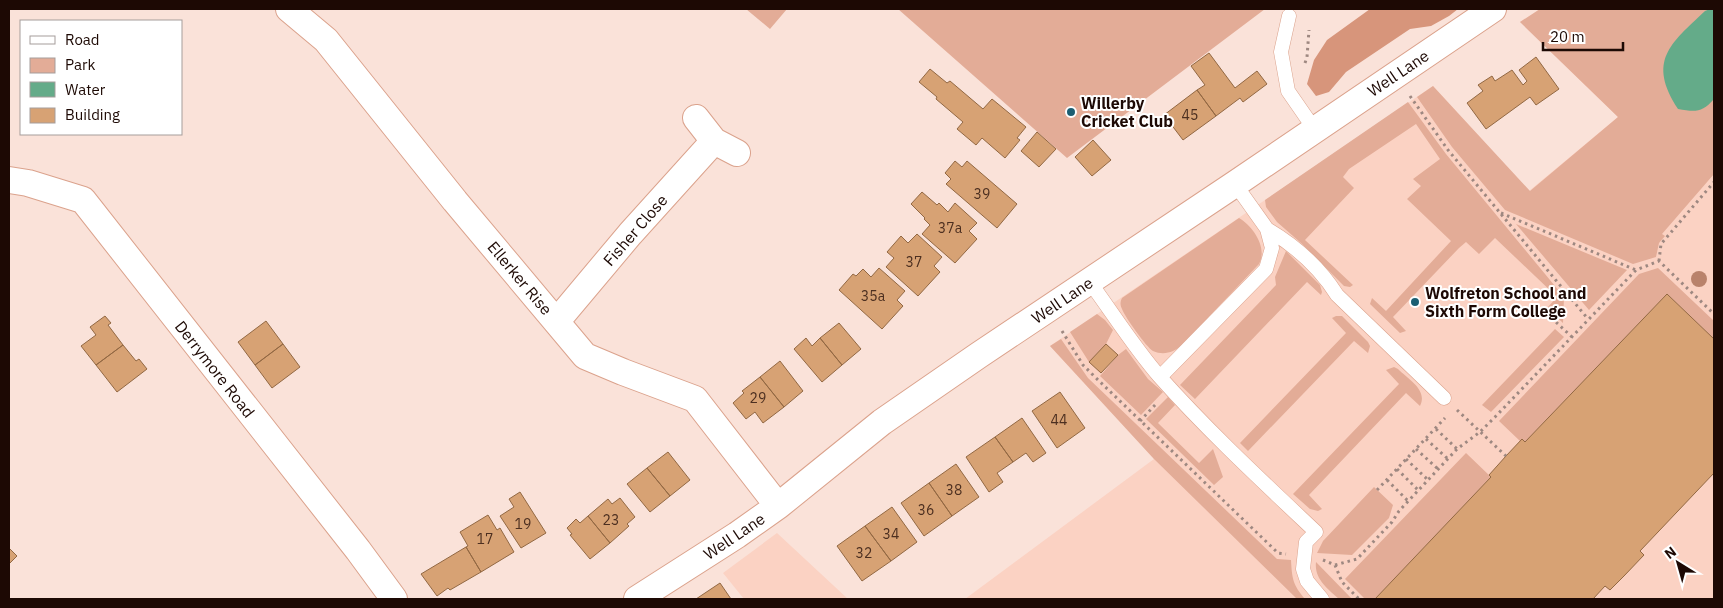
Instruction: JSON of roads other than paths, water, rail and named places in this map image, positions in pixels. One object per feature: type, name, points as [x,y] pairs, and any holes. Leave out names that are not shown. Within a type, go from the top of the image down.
[{"type":"street","name":"Ellerker Rise","points":[[289,9],[326,40],[455,201],[557,320],[585,356],[695,398],[778,506]]},
{"type":"street","name":"Well Lane","points":[[637,599],[737,535],[778,506],[882,422],[1089,280],[1235,184],[1493,9]]},
{"type":"street","points":[[696,118],[714,141],[737,153]]},
{"type":"street","name":"Fisher Close","points":[[557,320],[630,234],[714,141]]},
{"type":"street","name":"Derrymore Road","points":[[9,180],[28,183],[84,200],[358,550],[394,599]]},
{"type":"lane","points":[[1289,16],[1280,52],[1288,91],[1315,130]]},
{"type":"lane","points":[[1160,377],[1266,269],[1272,248],[1267,229],[1235,184]]},
{"type":"lane","points":[[1267,229],[1293,246],[1329,282],[1338,295],[1444,398]]},
{"type":"lane","points":[[1089,280],[1141,354],[1160,377],[1208,430],[1316,532],[1306,542],[1303,569],[1307,581],[1322,599]]},
{"type":"water","points":[[1714,9],[1714,99],[1702,109],[1689,111],[1678,109],[1664,78],[1667,54],[1682,33],[1705,11]]},
{"type":"place","name":"Willerby Cricket Club","points":[[1071,112]]},
{"type":"place","name":"Wolfreton School and Sixth Form College","points":[[1415,302]]}]
